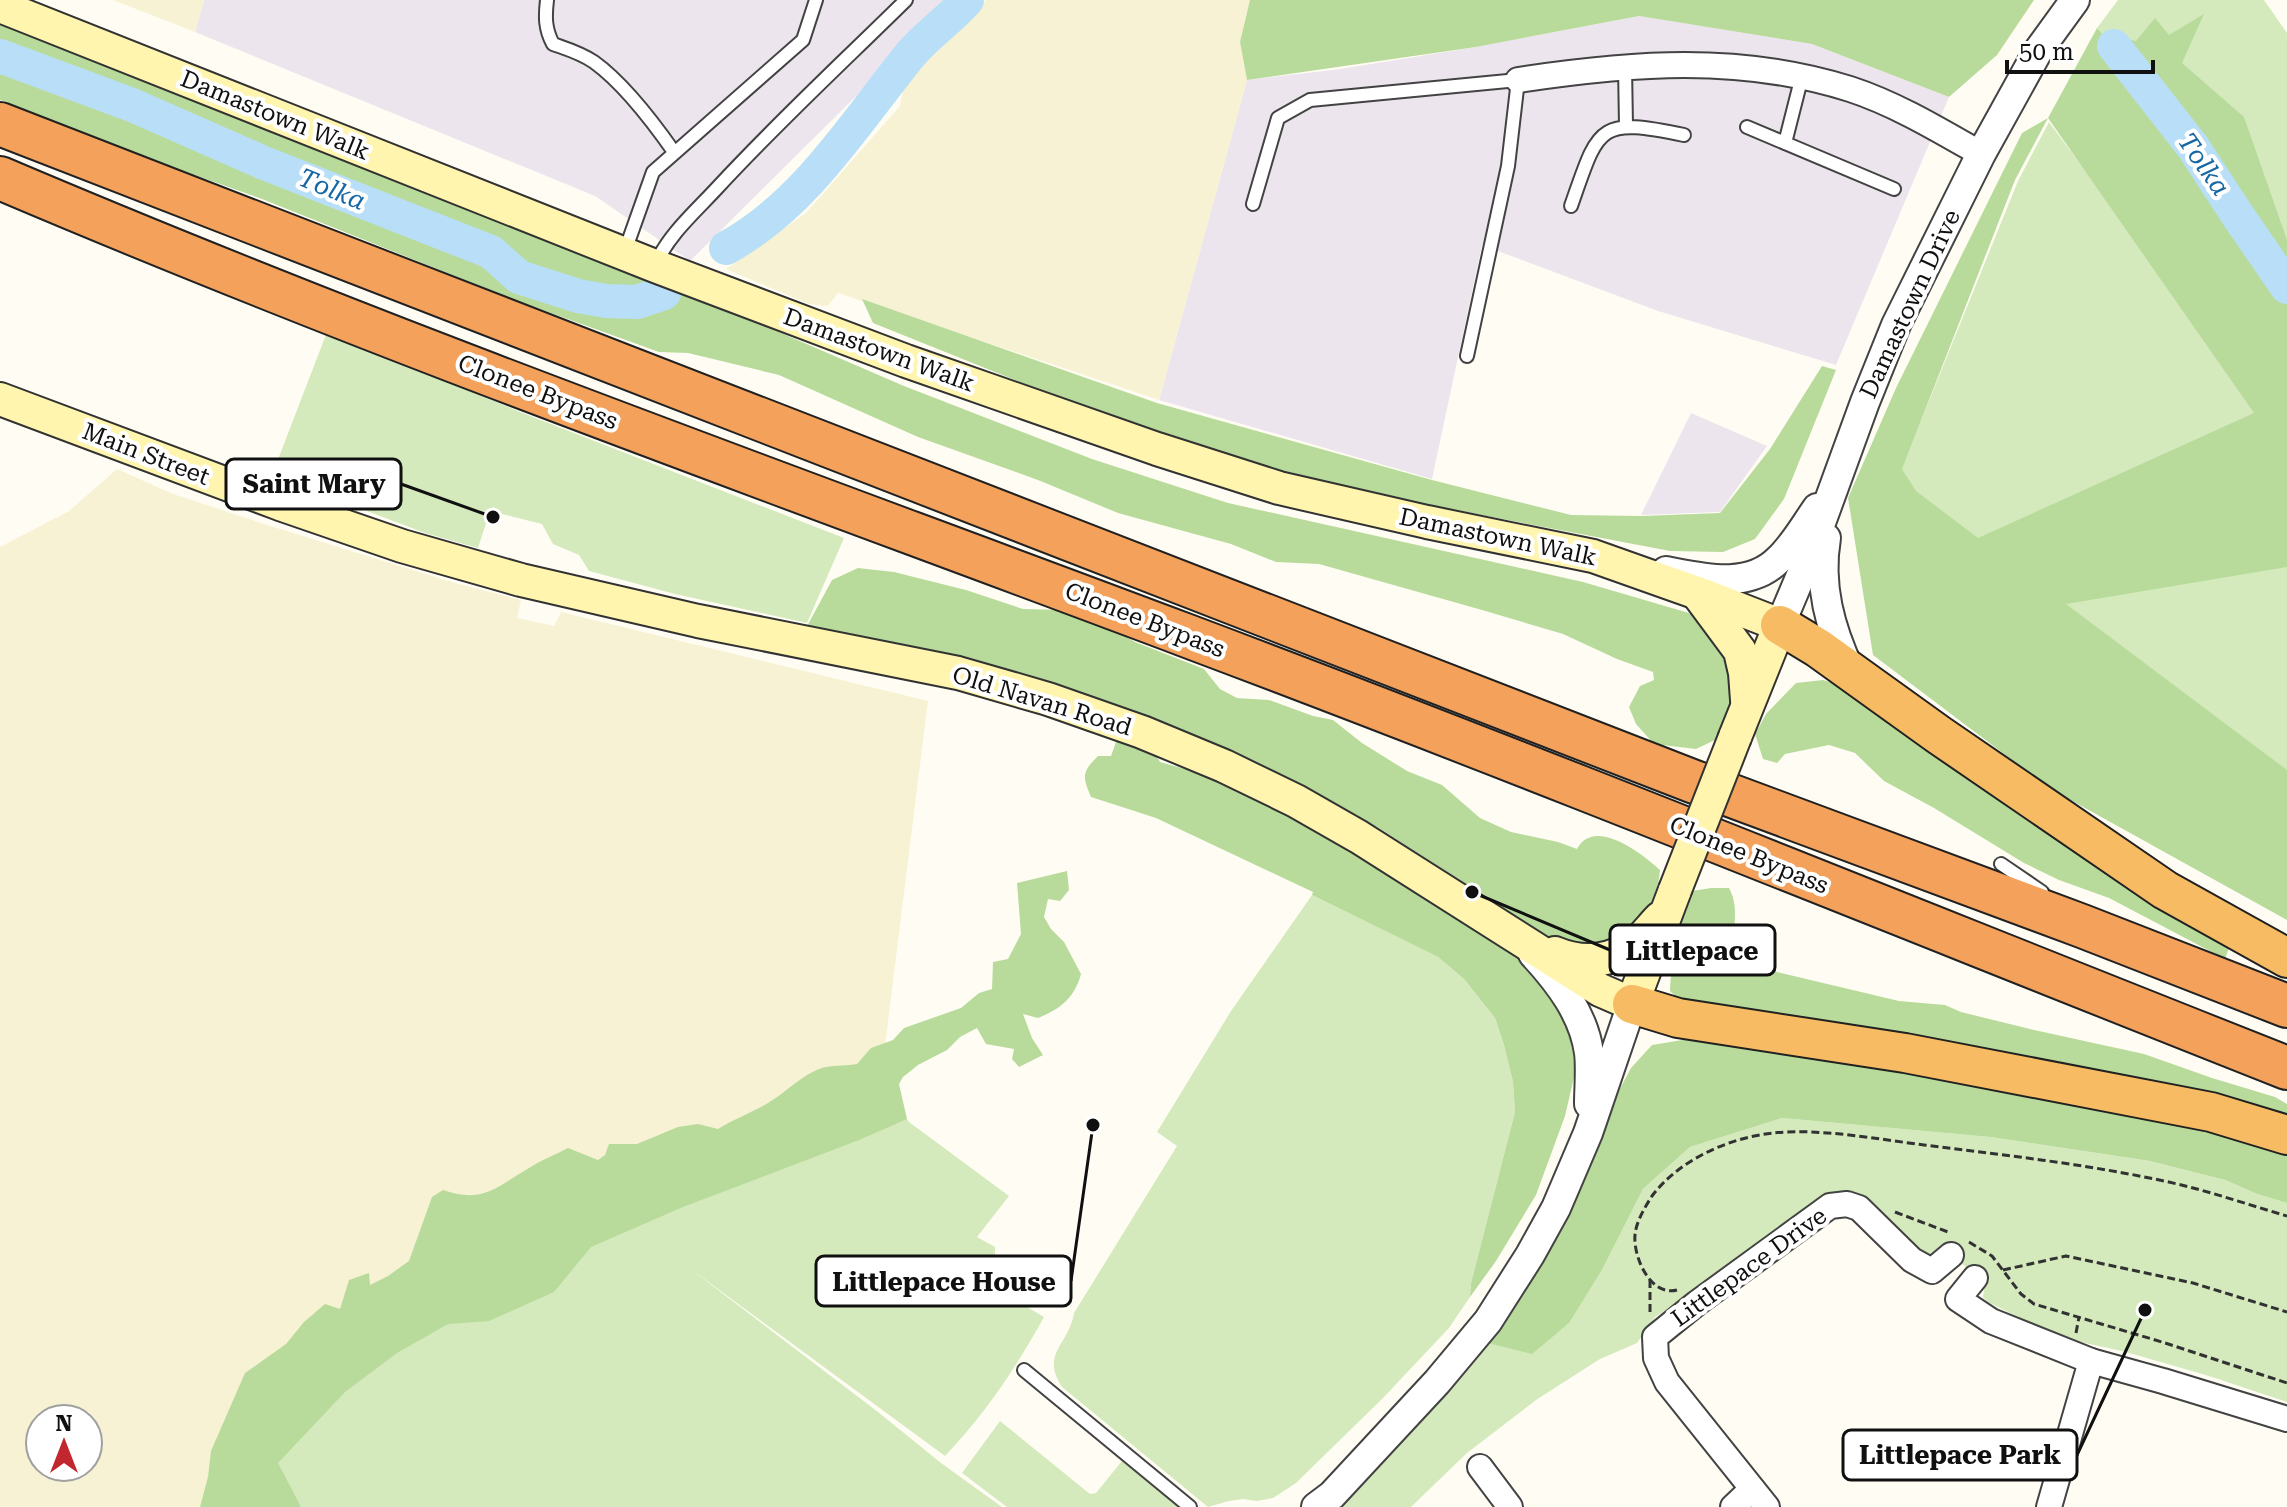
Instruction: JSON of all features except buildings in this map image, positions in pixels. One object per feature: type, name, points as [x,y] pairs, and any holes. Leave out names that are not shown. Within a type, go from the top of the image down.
[{"type":"highway","name":"Clonee Bypass","points":[[0,124],[1692,781],[2064,909],[2287,1006]]},
{"type":"highway","name":"Clonee Bypass","points":[[0,178],[177,253],[1206,643],[2287,1068]]},
{"type":"highway","points":[[1780,625],[2165,890],[2287,958]]},
{"type":"highway","points":[[1632,1004],[1678,1018],[1905,1053],[2211,1112],[2287,1135]]},
{"type":"main road","name":"Damastown Walk","points":[[0,6],[655,266],[921,366],[1157,449],[1279,488],[1593,556],[1780,625]]},
{"type":"main road","name":"Main Street","points":[[0,399],[280,504],[402,546],[521,580]]},
{"type":"main road","name":"Old Navan Road","points":[[521,580],[698,621],[958,673],[1129,727],[1224,766],[1296,801],[1359,837],[1600,990],[1632,1004]]},
{"type":"main road","points":[[1697,593],[1740,651],[1748,704]]},
{"type":"main road","points":[[1632,1004],[1780,625]]},
{"type":"main road","points":[[1748,704],[1778,668],[1795,657],[1836,661]]},
{"type":"main road","points":[[1518,938],[1564,957],[1597,961],[1630,949],[1671,901]]},
{"type":"street","name":"Damastown Drive","points":[[1780,625],[1896,325],[1981,154],[2038,51],[2075,0]]},
{"type":"street","points":[[1518,80],[1589,69],[1687,65],[1756,69],[1802,76],[1853,90],[1923,120],[1981,154]]},
{"type":"street","points":[[1593,556],[1703,578],[1747,577],[1765,570],[1780,559],[1836,482]]},
{"type":"street","points":[[1836,482],[1822,579],[1837,643],[1836,661]]},
{"type":"street","name":"Old Navan Road","points":[[1518,938],[1557,980],[1582,1027],[1589,1054],[1588,1133]]},
{"type":"street","points":[[1316,1507],[1332,1495],[1437,1382],[1488,1321],[1556,1208],[1588,1133],[1632,1004]]},
{"type":"street","name":"Littlepace Drive","points":[[1733,1507],[1760,1498],[1667,1382],[1656,1358],[1655,1337],[1830,1206],[1847,1204],[1859,1208],[1912,1260],[1932,1271],[1951,1255]]},
{"type":"street","points":[[1975,1278],[1958,1299],[1991,1321],[2091,1361],[2287,1419]]},
{"type":"street","points":[[2049,1507],[2091,1361]]},
{"type":"street","points":[[1480,1467],[1510,1507]]},
{"type":"lane","points":[[547,0],[546,32],[553,44],[579,53],[595,63],[625,91],[674,152]]},
{"type":"lane","points":[[624,254],[653,172],[803,40],[816,0]]},
{"type":"lane","points":[[655,266],[662,249],[674,234],[743,160],[906,0]]},
{"type":"lane","points":[[1625,66],[1626,126]]},
{"type":"lane","points":[[1785,143],[1802,76]]},
{"type":"lane","points":[[1253,204],[1278,118],[1310,100],[1518,80],[1508,166],[1467,356]]},
{"type":"lane","points":[[1571,206],[1590,151],[1605,133],[1626,126],[1684,135]]},
{"type":"lane","points":[[1747,127],[1894,189]]},
{"type":"lane","points":[[2001,864],[2064,909]]},
{"type":"lane","points":[[1024,1370],[1190,1507]]},
{"type":"path","points":[[1678,1289],[1672,1292],[1650,1280],[1640,1264],[1635,1249],[1635,1232],[1640,1217],[1652,1197],[1675,1171],[1706,1153],[1770,1133],[1800,1132],[1876,1139],[2095,1168],[2166,1181],[2287,1216]]},
{"type":"path","points":[[2003,1270],[2066,1256],[2193,1283],[2287,1312]]},
{"type":"path","points":[[1650,1280],[1650,1312]]},
{"type":"shaded area","points":[[113,0],[204,0],[195,32]]},
{"type":"shaded area","points":[[204,0],[953,0],[690,261],[595,196],[195,32]]},
{"type":"shaded area","points":[[986,0],[1250,0],[1240,42],[1247,80],[1159,400],[838,293],[828,306],[809,304],[726,269],[806,213],[900,106],[904,84],[934,41]]},
{"type":"shaded area","points":[[1639,16],[1812,44],[1949,97],[1836,365],[1658,311],[1482,245],[1432,479],[1159,400],[1247,80],[1476,47]]},
{"type":"shaded area","points":[[1691,413],[1767,446],[1720,512],[1641,515]]},
{"type":"shaded area","points":[[117,469],[173,494],[264,524],[455,583],[521,600],[517,618],[554,626],[561,612],[928,701],[880,1086],[230,1507],[0,1507],[0,547],[69,511]]},
{"type":"green space","points":[[1250,0],[2034,0],[1997,55],[1949,97],[1812,44],[1639,16],[1476,47],[1247,80],[1240,42]]},
{"type":"green space","points":[[2118,0],[2264,0],[2287,33],[2287,267],[2097,28]]},
{"type":"green space","points":[[2204,14],[2182,63],[2244,117],[2287,240],[2287,567],[2066,604],[2287,770],[2287,920],[2049,788],[1873,655],[1848,498],[1896,388],[2022,133],[2048,118],[2097,28],[2110,41],[2116,37],[2136,41],[2155,18],[2169,35]],"holes":[[[2048,118],[2254,413],[1978,538],[1916,491],[1902,469],[2015,180]]]},
{"type":"green space","points":[[0,20],[723,308],[904,386],[1092,459],[1228,503],[1583,582],[1689,613],[1717,630],[1734,670],[1735,699],[1725,726],[1715,740],[1696,749],[1654,744],[1636,724],[1629,707],[1640,686],[1654,680],[1653,672],[1563,634],[1319,564],[1276,562],[1231,544],[1118,513],[1038,480],[918,437],[779,375],[688,353],[659,352],[515,300],[262,199],[141,156],[0,100]]},
{"type":"green space","points":[[2049,122],[2287,443],[2287,874],[1873,539],[2018,181]]},
{"type":"green space","points":[[862,299],[1157,403],[1432,480],[1571,515],[1720,513],[1770,449],[1822,366],[1836,370],[1784,499],[1755,539],[1723,552],[1670,551],[1288,475],[1117,421],[873,323]]},
{"type":"green space","points":[[327,332],[520,412],[844,538],[807,623],[675,594],[589,571],[579,555],[553,544],[542,524],[490,511],[478,548],[425,533],[272,475]]},
{"type":"green space","points":[[858,568],[894,572],[966,590],[1023,609],[1064,610],[1089,616],[1135,642],[1204,669],[1220,689],[1237,698],[1269,700],[1333,720],[1362,743],[1407,771],[1442,785],[1480,818],[1511,832],[1577,849],[1585,840],[1595,836],[1618,841],[1660,870],[1654,897],[1641,917],[1601,950],[1558,943],[1379,828],[1267,768],[1098,698],[959,659],[806,628],[832,580]]},
{"type":"green space","points":[[1823,680],[1862,692],[2230,945],[2225,959],[2109,898],[2024,863],[1884,781],[1855,753],[1829,745],[1785,754],[1777,763],[1763,759],[1755,734],[1766,714],[1796,683]]},
{"type":"green space","points":[[1123,737],[1150,745],[1160,762],[1217,778],[1302,817],[1510,946],[1540,979],[1560,1008],[1571,1036],[1575,1073],[1565,1116],[1536,1195],[1470,1297],[1515,1112],[1513,1082],[1495,1018],[1464,979],[1438,957],[1312,895],[1313,892],[1156,818],[1091,797],[1085,779],[1086,770],[1098,756],[1111,756],[1116,742]]},
{"type":"green space","points":[[1067,871],[1069,890],[1060,901],[1048,899],[1044,917],[1064,942],[1081,974],[1071,996],[1054,1011],[1038,1018],[1023,1014],[1032,1038],[1043,1055],[1019,1067],[1012,1059],[1014,1049],[986,1044],[977,1028],[960,1037],[947,1050],[903,1077],[899,1084],[907,1119],[683,1207],[591,1247],[554,1292],[489,1321],[448,1324],[397,1353],[345,1392],[278,1463],[301,1507],[200,1507],[211,1451],[245,1373],[286,1344],[304,1322],[325,1304],[340,1309],[349,1280],[369,1273],[370,1285],[409,1261],[432,1197],[443,1190],[469,1195],[489,1191],[568,1148],[598,1160],[605,1155],[609,1144],[637,1144],[678,1127],[698,1124],[718,1129],[768,1103],[818,1070],[857,1064],[871,1048],[893,1040],[904,1028],[961,1008],[979,993],[992,989],[993,962],[1008,959],[1021,934],[1017,883]]},
{"type":"green space","points":[[1729,888],[1733,897],[1735,962],[1899,1001],[1945,1005],[2030,1029],[2144,1054],[2275,1097],[2287,1104],[2287,1128],[1686,1007],[1670,991],[1676,940],[1692,891]]},
{"type":"green space","points":[[1312,895],[1438,957],[1464,979],[1495,1018],[1513,1082],[1515,1112],[1470,1297],[1449,1328],[1296,1483],[1273,1498],[1257,1501],[1243,1499],[1208,1507],[1062,1387],[1056,1375],[1055,1357],[1074,1313],[1177,1146],[1157,1132],[1231,1011]]},
{"type":"green space","points":[[1713,1035],[2076,1097],[2287,1148],[2287,1203],[2225,1180],[2150,1161],[1990,1137],[1782,1118],[1690,1147],[1643,1189],[1602,1270],[1570,1322],[1532,1354],[1484,1342],[1631,1068],[1652,1045]]},
{"type":"green space","points":[[880,1086],[909,1122],[1009,1196],[977,1237],[995,1247],[995,1288],[1044,1317],[999,1390],[945,1456],[688,1267],[1002,1507],[244,1507],[239,1457],[394,1334]]},
{"type":"green space","points":[[1782,1118],[1990,1137],[2150,1161],[2225,1180],[2287,1203],[2287,1402],[2126,1352],[2058,1337],[1988,1302],[1983,1297],[1985,1283],[1941,1246],[1929,1255],[1918,1253],[1848,1196],[1655,1317],[1637,1343],[1600,1359],[1536,1400],[1467,1453],[1411,1507],[1333,1507],[1484,1342],[1570,1322],[1602,1270],[1643,1189],[1690,1147]]},
{"type":"green space","points":[[1000,1421],[1090,1494],[1096,1493],[1122,1461],[1179,1507],[1007,1507],[962,1473]]},
{"type":"waterway","name":"Tolka","points":[[726,248],[754,230],[804,186],[910,55],[967,0]]},
{"type":"waterway","name":"Tolka","points":[[2114,46],[2193,147],[2287,287]]},
{"type":"waterway","name":"Tolka","points":[[0,56],[132,105],[264,163],[491,252],[519,277],[578,296],[606,301],[637,302],[664,293]]},
{"type":"place","name":"Saint Mary","points":[[493,517]]},
{"type":"place","name":"Littlepace","points":[[1472,892]]},
{"type":"place","name":"Littlepace House","points":[[1093,1125]]},
{"type":"place","name":"Littlepace Park","points":[[2145,1310]]}]
